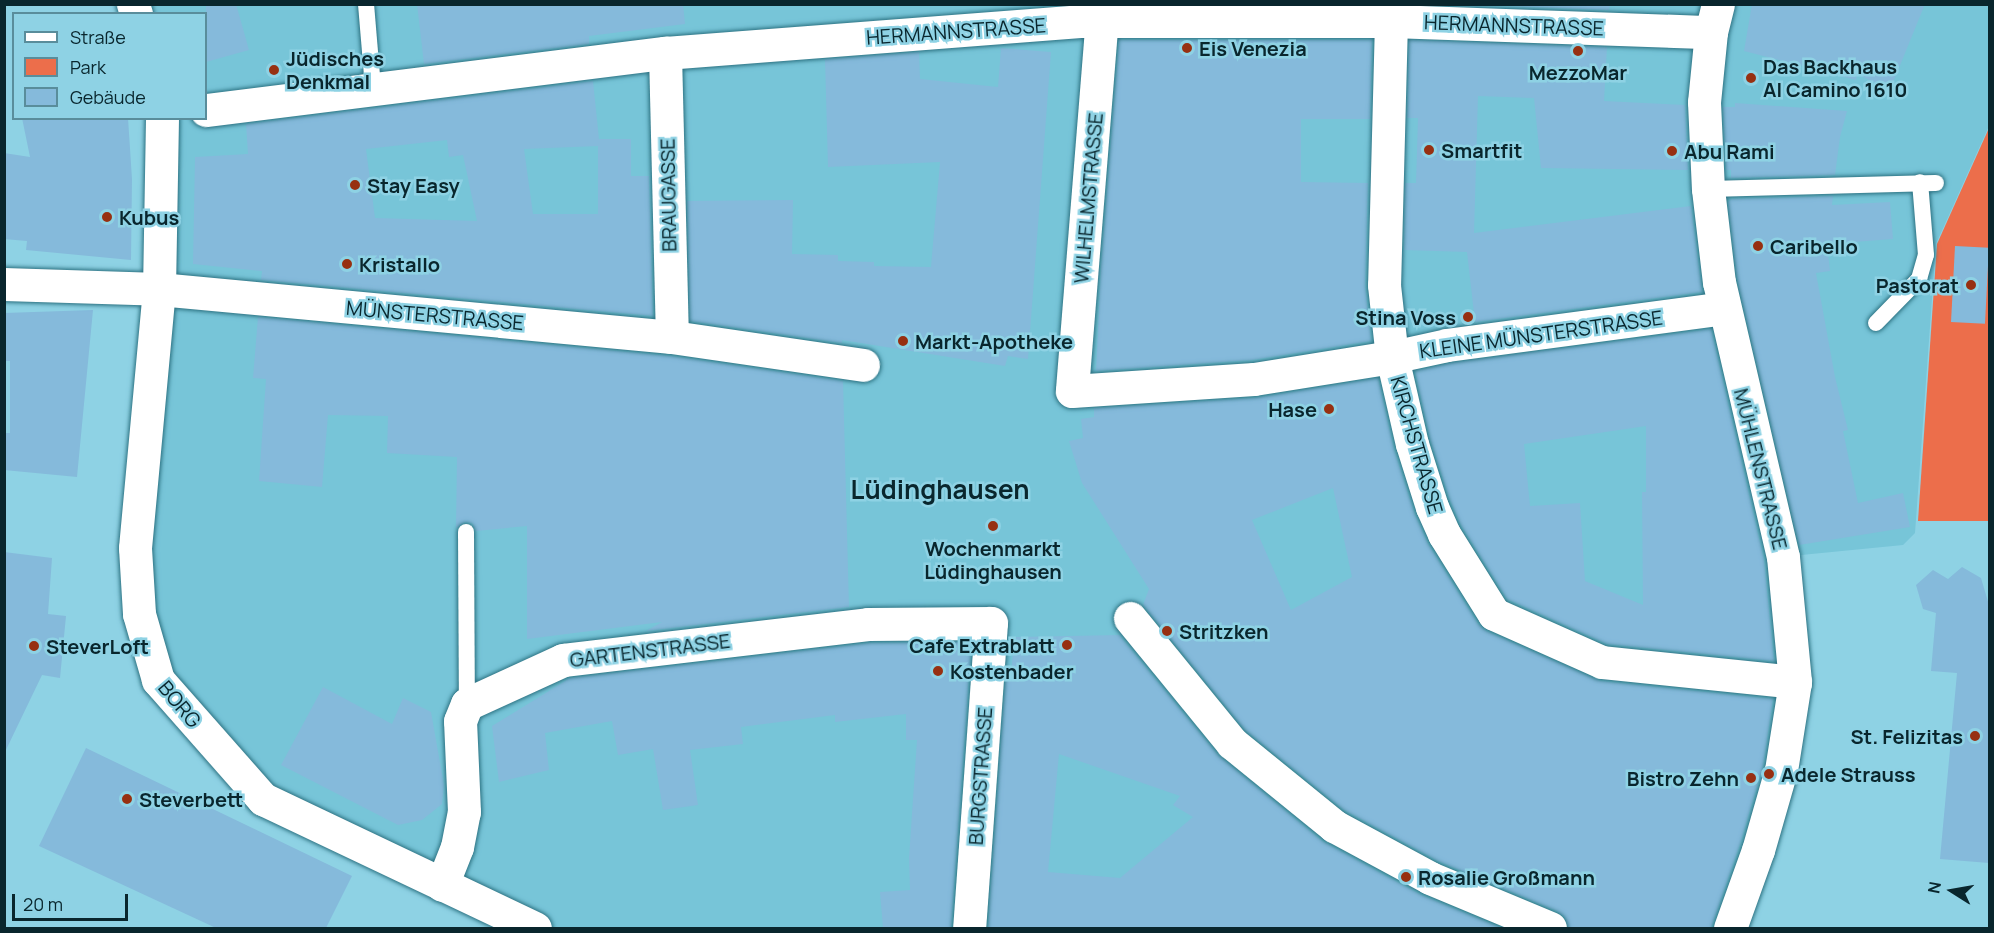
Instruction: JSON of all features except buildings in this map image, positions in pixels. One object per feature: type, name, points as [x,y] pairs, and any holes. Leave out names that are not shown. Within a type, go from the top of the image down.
[{"type":"street","name":"HERMANNSTRASSE","points":[[207,110],[665,53],[1103,12],[1391,21],[1714,18]]},
{"type":"street","name":"WILHELMSTRASSE","points":[[1072,391],[1103,12]]},
{"type":"street","name":"MÜHLENSTRASSE","points":[[1714,18],[1704,102],[1708,189],[1723,308],[1783,557],[1795,682],[1781,770],[1758,850],[1730,928]]},
{"type":"street","name":"KIRCHSTRASSE","points":[[1391,21],[1384,285],[1392,357],[1412,444],[1432,507],[1444,534],[1494,615],[1602,662],[1795,682]]},
{"type":"street","name":"BRAUGASSE","points":[[665,53],[672,337]]},
{"type":"street","name":"BORG","points":[[162,120],[159,289],[135,548],[139,614],[158,680],[263,799],[535,928]]},
{"type":"street","name":"MÜNSTERSTRASSE","points":[[4,284],[159,289],[672,337],[863,365]]},
{"type":"street","name":"KLEINE MÜNSTERSTRASSE","points":[[1072,391],[1254,379],[1392,357],[1447,345],[1723,308]]},
{"type":"street","points":[[1130,618],[1232,743],[1334,826],[1431,878],[1550,928]]},
{"type":"street","name":"GARTENSTRASSE","points":[[466,704],[563,660],[868,624],[991,623]]},
{"type":"street","name":"BURGSTRASSE","points":[[969,928],[991,623]]},
{"type":"street","points":[[442,885],[457,848],[465,812],[460,721],[466,704]]},
{"type":"lane","points":[[366,4],[373,88]]},
{"type":"lane","points":[[1708,189],[1928,182],[1926,255],[1919,279],[1876,323]]},
{"type":"lane","points":[[466,532],[466,704]]},
{"type":"shaded area","points":[[117,5],[1989,5],[1989,126],[1936,244],[1915,533],[1903,545],[1781,557],[1794,683],[1728,928],[545,928],[268,795],[164,673],[143,534],[165,120],[207,120],[207,12],[120,12]]},
{"type":"green space","points":[[1989,128],[1989,521],[1918,521],[1937,244]]},
{"type":"place","name":"Eis Venezia","points":[[1187,48]]},
{"type":"place","name":"MezzoMar","points":[[1578,51]]},
{"type":"place","name":"Jüdisches Denkmal","points":[[274,70]]},
{"type":"place","name":"Das Backhaus Al Camino 1610","points":[[1751,78]]},
{"type":"place","name":"Smartfit","points":[[1429,150]]},
{"type":"place","name":"Abu Rami","points":[[1672,151]]},
{"type":"place","name":"Stay Easy","points":[[355,185]]},
{"type":"place","name":"Kubus","points":[[107,217]]},
{"type":"place","name":"Caribello","points":[[1758,246]]},
{"type":"place","name":"Kristallo","points":[[347,264]]},
{"type":"place","name":"Pastorat","points":[[1971,285]]},
{"type":"place","name":"Stina Voss","points":[[1468,317]]},
{"type":"place","name":"Markt-Apotheke","points":[[903,341]]},
{"type":"place","name":"Hase","points":[[1329,409]]},
{"type":"place","name":"Wochenmarkt Lüdinghausen","points":[[993,526]]},
{"type":"place","name":"Stritzken","points":[[1167,631]]},
{"type":"place","name":"Cafe Extrablatt","points":[[1067,645]]},
{"type":"place","name":"SteverLoft","points":[[34,646]]},
{"type":"place","name":"Kostenbader","points":[[938,671]]},
{"type":"place","name":"St. Felizitas","points":[[1975,736]]},
{"type":"place","name":"Adele Strauss","points":[[1769,774]]},
{"type":"place","name":"Bistro Zehn","points":[[1751,778]]},
{"type":"place","name":"Steverbett","points":[[127,799]]},
{"type":"place","name":"Rosalie Großmann","points":[[1406,877]]},
{"type":"district","name":"Lüdinghausen","points":[[940,490]]}]
